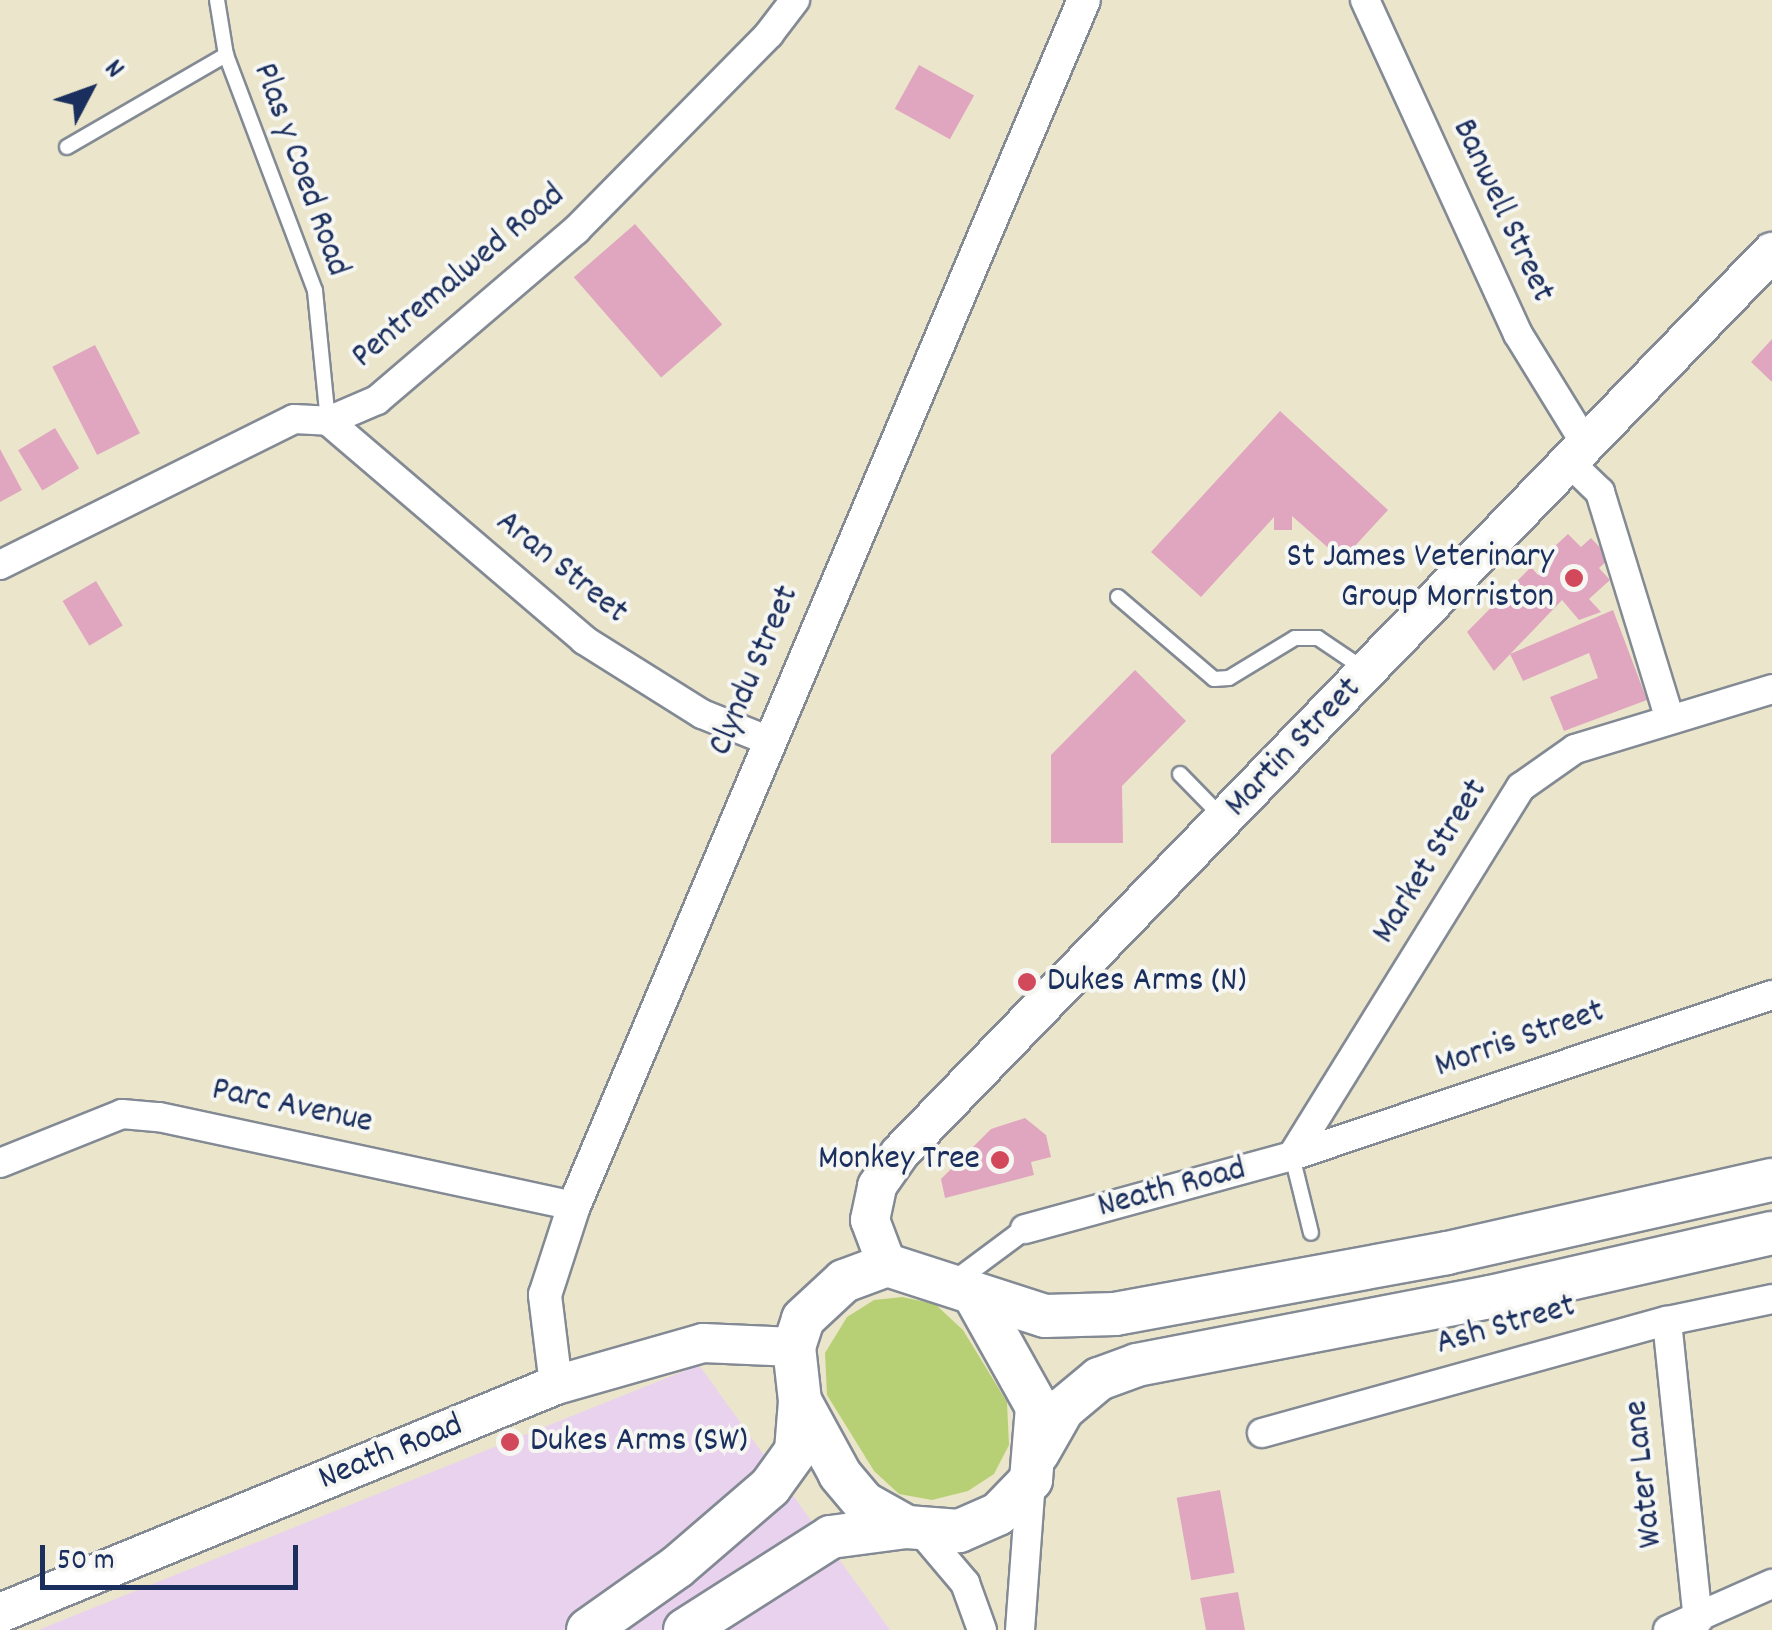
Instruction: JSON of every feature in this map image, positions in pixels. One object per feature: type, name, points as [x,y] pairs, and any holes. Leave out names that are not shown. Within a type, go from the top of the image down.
[{"type":"main road","name":"Martin Street","points":[[888,1266],[870,1220],[878,1186],[900,1154],[1772,252]]},
{"type":"main road","points":[[588,1630],[677,1567],[770,1488],[796,1451],[800,1401],[794,1347],[804,1318],[844,1281],[888,1266],[1045,1316],[1115,1314],[1448,1253],[1772,1180]]},
{"type":"main road","points":[[685,1630],[831,1537],[914,1528],[959,1531],[982,1521],[1034,1466],[1062,1409],[1099,1378],[1137,1365],[1502,1295],[1772,1233]]},
{"type":"main road","points":[[964,1291],[1037,1407],[1034,1466]]},
{"type":"main road","name":"Neath Road","points":[[0,1613],[556,1384],[703,1342],[794,1347]]},
{"type":"main road","points":[[800,1401],[831,1460],[864,1503],[914,1528]]},
{"type":"street","name":"Pentremalwed Road","points":[[0,565],[294,420],[328,421],[377,400],[576,230],[769,34],[794,0]]},
{"type":"street","name":"Clyndu Street","points":[[556,1384],[545,1296],[574,1206],[1084,0]]},
{"type":"street","name":"Banwell Street","points":[[1365,0],[1518,334],[1600,492],[1669,716]]},
{"type":"street","name":"Aran Street","points":[[328,421],[584,640],[702,714],[769,741]]},
{"type":"street","name":"Market Street","points":[[1292,1156],[1521,787],[1574,748],[1669,716],[1772,688]]},
{"type":"street","name":"Morris Street","points":[[1292,1156],[1772,995]]},
{"type":"street","name":"Parc Avenue","points":[[0,1163],[122,1114],[159,1117],[574,1206]]},
{"type":"street","name":"Neath Road","points":[[964,1291],[1025,1230],[1292,1156]]},
{"type":"street","name":"Ash Street","points":[[1262,1433],[1667,1321],[1772,1298]]},
{"type":"street","name":"Water Lane","points":[[1667,1321],[1698,1620]]},
{"type":"street","points":[[1020,1630],[1034,1466]]},
{"type":"street","points":[[914,1528],[964,1583],[982,1630]]},
{"type":"street","points":[[1668,1630],[1772,1584]]},
{"type":"lane","name":"Plas y Coed Road","points":[[217,0],[226,55],[315,292],[328,421]]},
{"type":"lane","points":[[67,146],[226,55]]},
{"type":"lane","points":[[1118,597],[1214,679],[1229,678],[1295,638],[1318,638],[1368,673]]},
{"type":"lane","points":[[1180,774],[1224,820]]},
{"type":"lane","points":[[1292,1156],[1311,1233]]},
{"type":"shaded area","points":[[699,1365],[890,1630],[38,1630]]},
{"type":"green space","points":[[902,1297],[935,1304],[963,1330],[1007,1402],[1009,1445],[994,1474],[968,1491],[932,1500],[899,1494],[874,1471],[827,1395],[825,1353],[847,1317],[874,1300]]},
{"type":"building","points":[[919,65],[974,96],[950,139],[895,109]]},
{"type":"building","points":[[635,224],[722,324],[661,378],[574,277]]},
{"type":"building","points":[[1772,339],[1772,382],[1751,362]]},
{"type":"building","points":[[95,345],[140,433],[97,455],[52,367]]},
{"type":"building","points":[[1280,411],[1388,510],[1342,560],[1292,516],[1292,530],[1274,530],[1274,517],[1201,597],[1151,552]]},
{"type":"building","points":[[55,428],[79,468],[42,490],[18,450]]},
{"type":"building","points":[[0,449],[22,490],[0,502]]},
{"type":"building","points":[[1568,534],[1581,547],[1591,538],[1610,558],[1599,568],[1610,580],[1589,599],[1601,612],[1579,620],[1562,600],[1494,671],[1467,632],[1531,567],[1538,575],[1548,566],[1541,559]]},
{"type":"building","points":[[96,581],[123,626],[89,646],[63,601]]},
{"type":"building","points":[[1613,610],[1647,700],[1564,731],[1550,697],[1598,678],[1589,653],[1523,681],[1510,654]]},
{"type":"building","points":[[1135,670],[1186,721],[1122,786],[1123,843],[1051,843],[1051,755]]},
{"type":"building","name":"Monkey Tree","points":[[1025,1118],[1046,1135],[1051,1157],[1031,1162],[1034,1175],[945,1198],[941,1179],[991,1129]]},
{"type":"building","points":[[1220,1490],[1235,1573],[1191,1580],[1177,1498]]},
{"type":"building","points":[[1238,1592],[1245,1630],[1206,1630],[1200,1598]]},
{"type":"place","name":"St James Veterinary Group Morriston","points":[[1574,578]]},
{"type":"place","name":"Dukes Arms (N)","points":[[1027,982]]},
{"type":"place","name":"Monkey Tree","points":[[1000,1160]]},
{"type":"place","name":"Dukes Arms (SW)","points":[[510,1442]]}]
